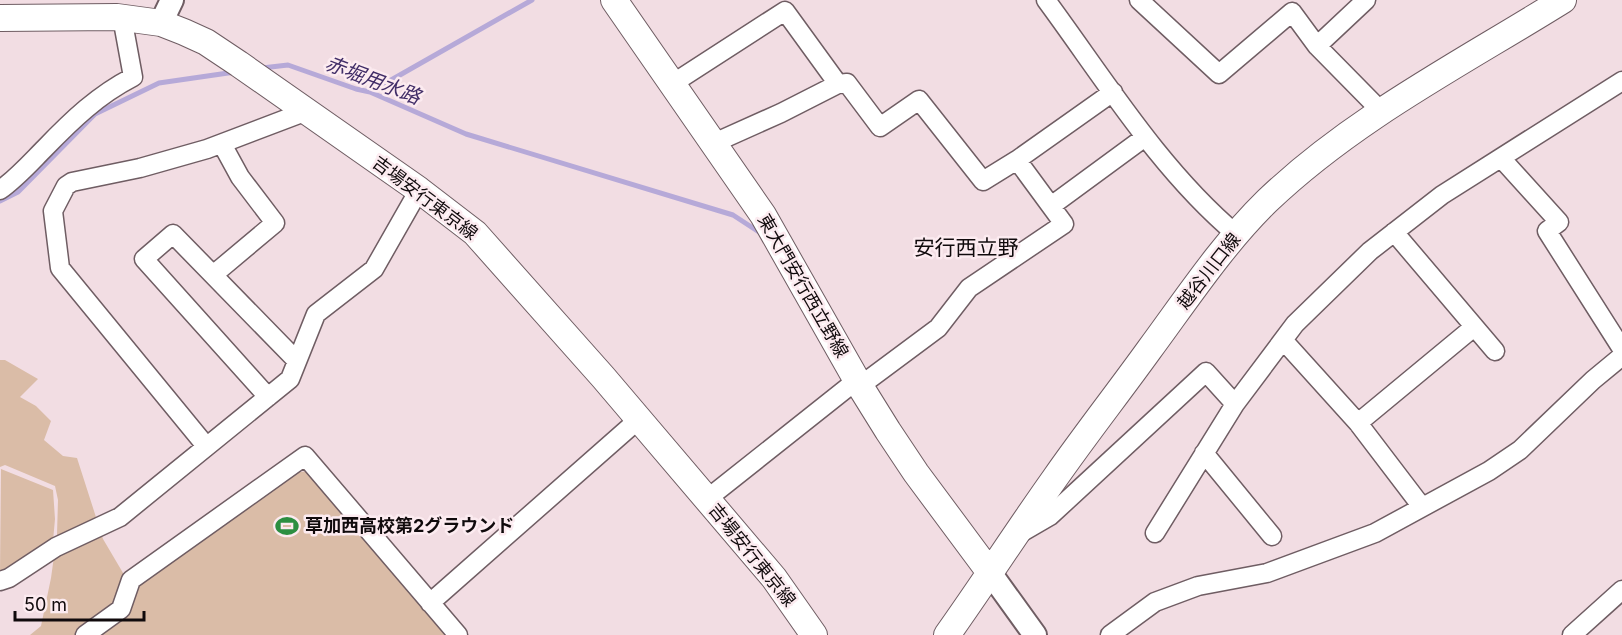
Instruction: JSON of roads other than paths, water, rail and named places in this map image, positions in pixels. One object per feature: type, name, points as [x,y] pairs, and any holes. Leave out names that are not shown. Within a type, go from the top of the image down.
[{"type":"main road","name":"東大門安行西立野線","points":[[614,0],[763,215],[859,383],[916,473],[991,574]]},
{"type":"main road","name":"越谷川口線","points":[[947,635],[991,574],[1012,538],[1056,476],[1236,234],[1268,201],[1341,138],[1381,111],[1563,0]]},
{"type":"main road","name":"吉場安行東京線","points":[[0,18],[117,12],[161,23],[184,32],[206,42],[419,190],[475,233],[639,419],[774,578],[814,635]]},
{"type":"street","points":[[161,23],[172,0]]},
{"type":"street","points":[[1046,0],[1145,137],[1208,210],[1236,234]]},
{"type":"street","points":[[1317,46],[1366,0]]},
{"type":"street","points":[[1149,3],[1219,74],[1292,12],[1317,46],[1381,111]]},
{"type":"street","points":[[672,84],[785,11],[838,84]]},
{"type":"street","points":[[0,190],[92,103],[111,88],[133,77],[117,12]]},
{"type":"street","points":[[1155,533],[1235,404],[1295,324],[1362,259],[1442,195],[1622,81]]},
{"type":"street","points":[[714,143],[838,84],[847,83],[880,127],[919,100],[983,181],[1017,160],[1113,92]]},
{"type":"street","points":[[206,446],[60,268],[53,211],[66,186],[72,182],[140,168],[222,144],[307,111]]},
{"type":"street","points":[[1051,206],[1145,137]]},
{"type":"street","points":[[213,275],[275,223],[240,177],[222,144]]},
{"type":"street","points":[[1502,158],[1559,222],[1547,231],[1622,349]]},
{"type":"street","points":[[707,499],[859,383],[938,328],[969,288],[1064,224],[1017,160]]},
{"type":"street","points":[[0,581],[9,578],[56,547],[120,517],[290,379],[316,314],[374,269],[419,190]]},
{"type":"street","points":[[1394,232],[1495,351]]},
{"type":"street","points":[[268,397],[144,259],[173,234],[297,361]]},
{"type":"street","points":[[1358,423],[1474,327]]},
{"type":"street","points":[[1283,340],[1358,423],[1422,507]]},
{"type":"street","points":[[1110,635],[1155,602],[1198,586],[1267,573],[1375,533],[1489,471],[1520,450],[1622,356]]},
{"type":"street","points":[[1012,538],[1050,516],[1206,372],[1235,404]]},
{"type":"street","points":[[430,603],[639,419]]},
{"type":"street","points":[[1204,453],[1272,536]]},
{"type":"street","points":[[85,635],[121,609],[131,580],[304,456],[458,635]]},
{"type":"street","points":[[991,574],[1035,635]]},
{"type":"street","points":[[1572,635],[1622,590]]},
{"type":"waterway","points":[[370,92],[532,0]]},
{"type":"waterway","name":"赤堀用水路","points":[[262,68],[288,65],[370,92],[466,134],[733,215],[759,232]]},
{"type":"waterway","name":"赤堀用水路","points":[[0,201],[18,192],[95,114],[159,83],[235,72]]},
{"type":"place","name":"草加西高校第2グラウンド","points":[[287,526]]},
{"type":"district","name":"安行西立野","points":[[966,248]]}]
